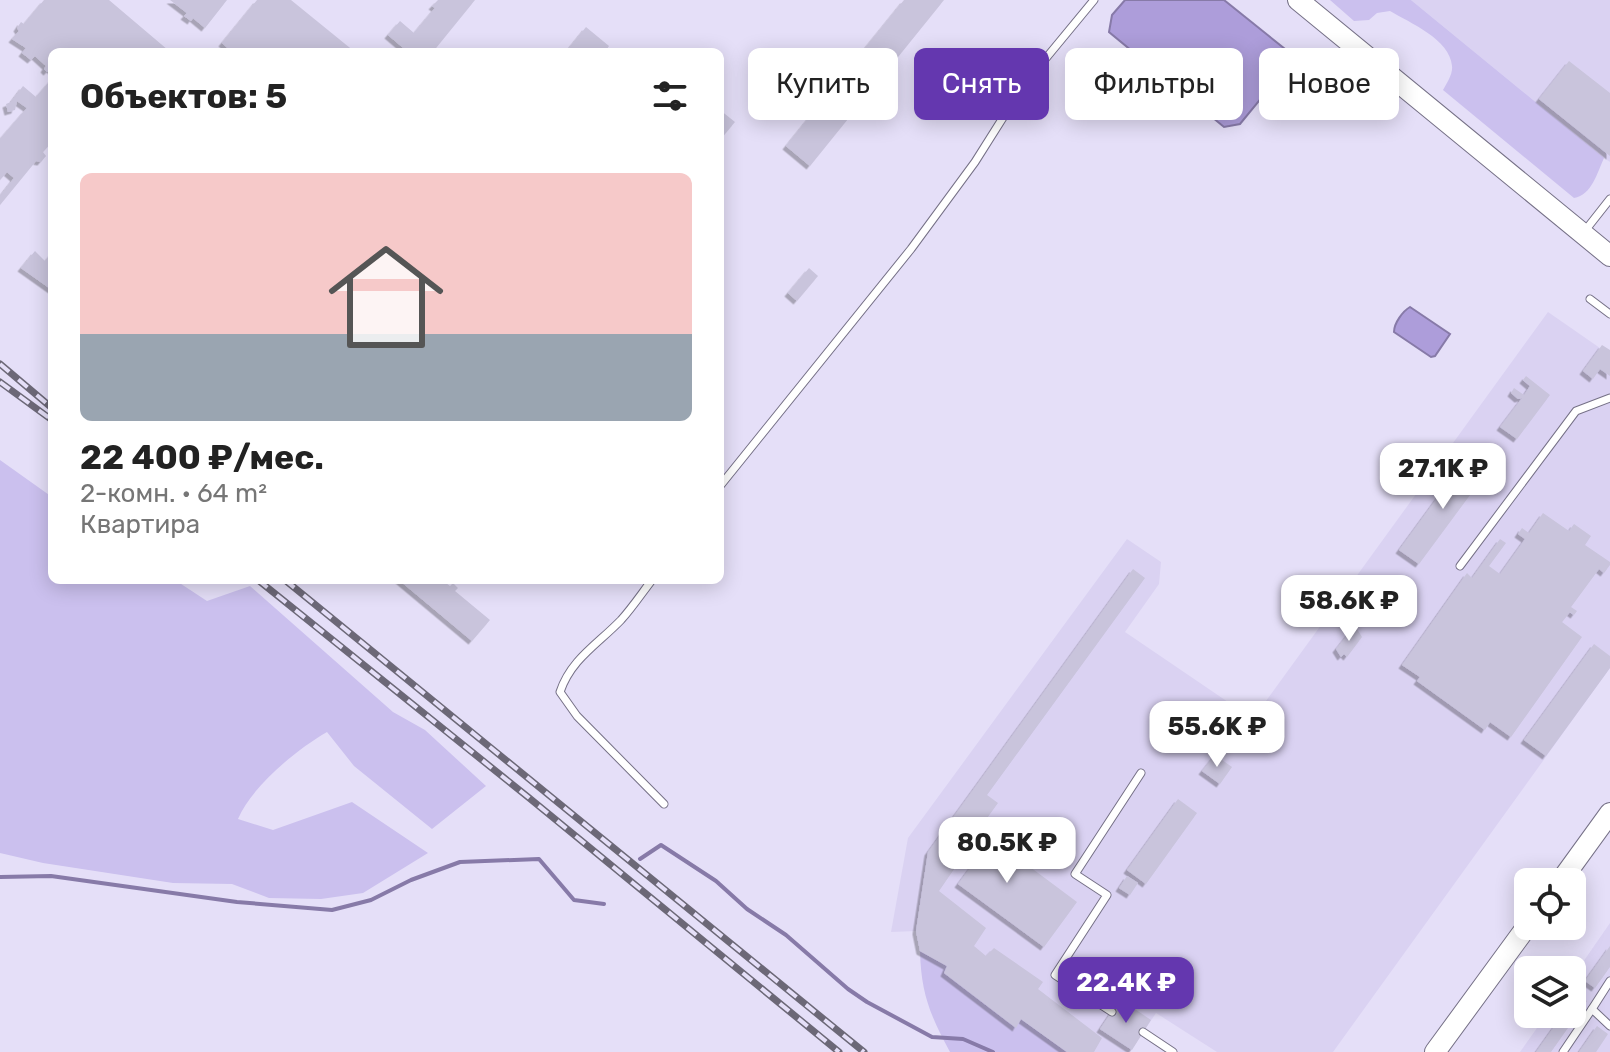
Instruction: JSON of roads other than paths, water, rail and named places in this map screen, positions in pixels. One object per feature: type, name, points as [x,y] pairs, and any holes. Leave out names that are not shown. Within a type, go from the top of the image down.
[{"type":"street","points":[[1298,0],[1610,256]]},
{"type":"street","points":[[1570,868],[1610,813]]},
{"type":"street","points":[[1435,1052],[1517,940]]},
{"type":"lane","points":[[724,481],[911,249],[975,162],[1023,86],[1094,0]]},
{"type":"lane","points":[[1583,234],[1610,199]]},
{"type":"lane","points":[[1590,299],[1610,314]]},
{"type":"lane","points":[[1460,566],[1576,411],[1610,398]]},
{"type":"lane","points":[[649,584],[621,620],[582,655],[565,676],[560,692],[577,716],[664,804]]},
{"type":"lane","points":[[1112,1012],[1055,975],[1107,895],[1075,874],[1141,773]]},
{"type":"lane","points":[[1563,1052],[1610,981]]},
{"type":"lane","points":[[1592,1009],[1610,1026]]},
{"type":"lane","points":[[1143,1032],[1173,1052]]},
{"type":"waterway","points":[[640,859],[661,845],[716,881],[747,909],[786,935],[867,1002],[932,1037],[963,1039],[993,1052]]},
{"type":"waterway","points":[[0,877],[51,876],[237,902],[332,910],[371,900],[411,880],[460,862],[539,859],[574,900],[604,904]]},
{"type":"railway","points":[[0,364],[48,405]]},
{"type":"railway","points":[[0,382],[48,417]]},
{"type":"railway","points":[[263,584],[839,1052]]},
{"type":"railway","points":[[290,584],[864,1052]]}]
